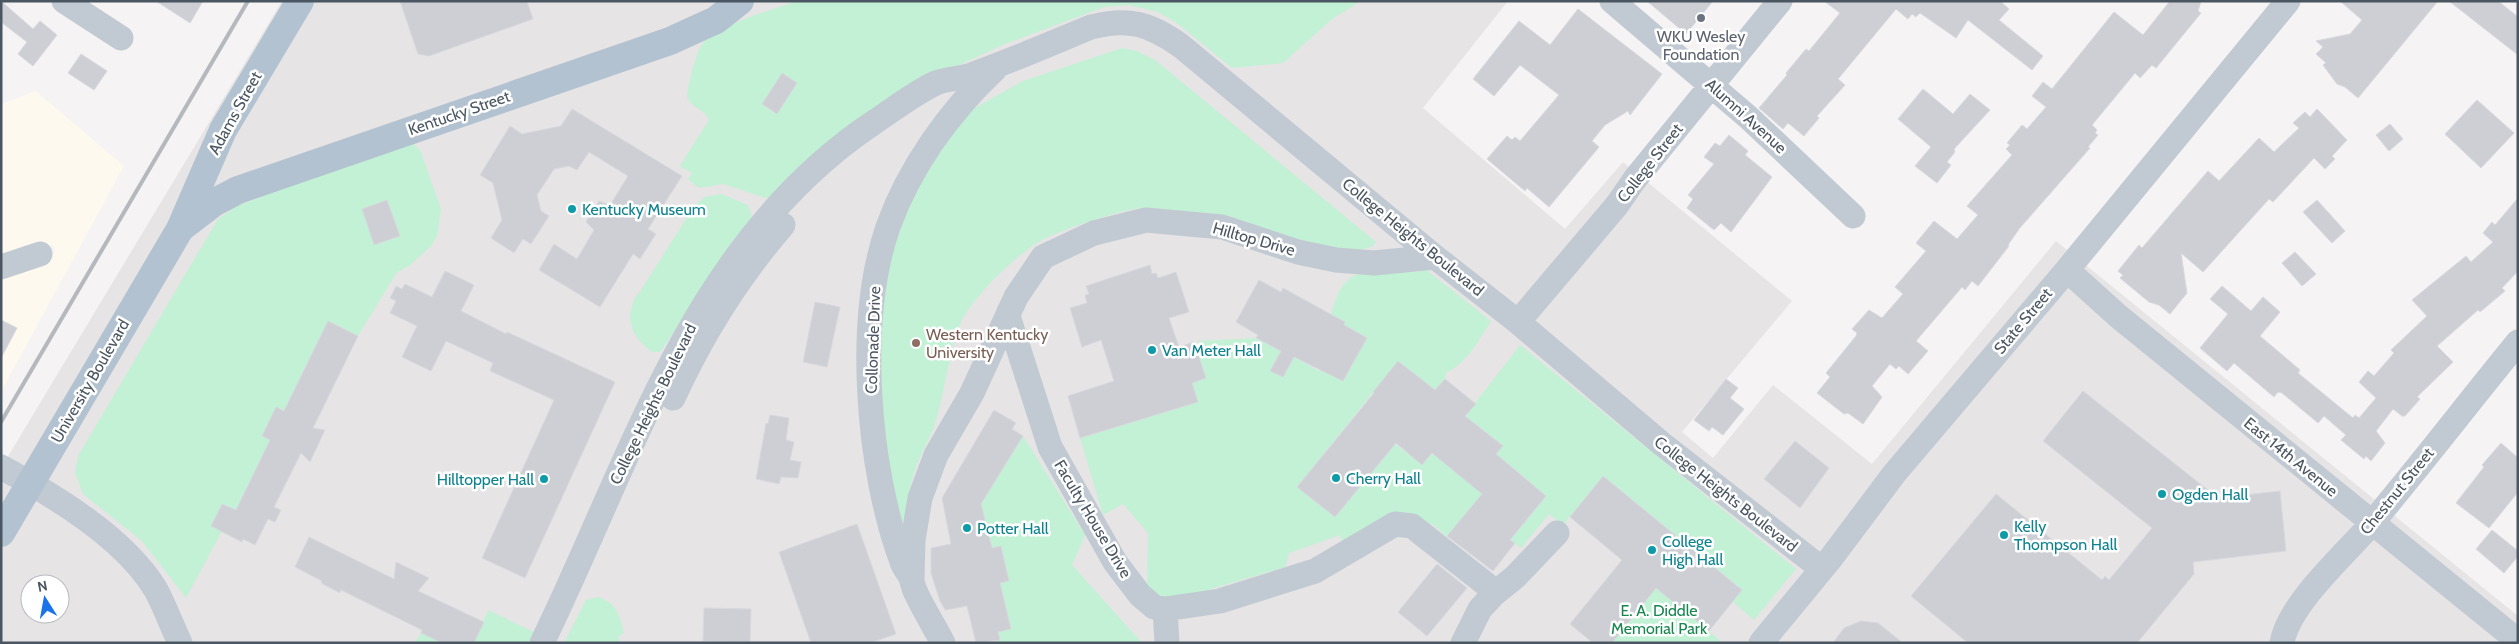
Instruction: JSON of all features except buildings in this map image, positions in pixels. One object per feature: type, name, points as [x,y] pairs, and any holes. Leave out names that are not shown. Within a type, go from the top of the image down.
[{"type":"main road","name":"Adams Street","points":[[180,229],[223,130],[300,1]]},
{"type":"main road","name":"Kentucky Street","points":[[180,229],[215,202],[238,190],[670,41],[716,20],[740,1]]},
{"type":"main road","name":"University Boulevard","points":[[1,533],[180,229]]},
{"type":"street","points":[[64,1],[121,38]]},
{"type":"street","name":"Alumni Avenue","points":[[1612,1],[1712,86],[1853,216]]},
{"type":"street","name":"College Street","points":[[1518,322],[1617,205],[1635,180],[1780,1]]},
{"type":"street","name":"State Street","points":[[1761,643],[1822,568],[1894,474],[2067,270],[2288,1]]},
{"type":"street","name":"College Heights Boulevard","points":[[542,643],[674,354],[707,298],[738,254],[806,175],[860,131],[936,83],[972,75],[1090,27],[1111,22],[1133,22],[1161,32],[1195,57],[1435,257],[1518,322],[1662,444],[1822,568]]},
{"type":"street","name":"Collonade Drive","points":[[942,643],[914,591],[912,579],[902,565],[883,493],[872,423],[870,356],[876,277],[888,228],[909,180],[923,154],[977,86],[1002,62]]},
{"type":"street","name":"College Heights Boulevard","points":[[558,643],[686,369],[729,298],[753,264],[810,194],[860,152],[961,86],[972,75]]},
{"type":"street","name":"Hilltop Drive","points":[[912,579],[912,540],[920,498],[936,455],[972,393],[1016,297],[1043,257],[1094,233],[1146,220],[1222,227],[1298,252],[1336,260],[1374,263],[1435,257]]},
{"type":"street","points":[[1,267],[40,254]]},
{"type":"street","name":"East 14th Avenue","points":[[2067,270],[2118,316],[2518,642]]},
{"type":"street","name":"Faculty House Drive","points":[[1008,316],[1050,447],[1115,562],[1140,595],[1154,607],[1165,609]]},
{"type":"street","name":"Chestnut Street","points":[[2282,643],[2284,632],[2294,610],[2372,523],[2518,342]]},
{"type":"street","points":[[1,466],[31,483],[91,523],[123,550],[156,591],[180,643]]},
{"type":"street","points":[[1167,643],[1165,609],[1220,601],[1316,571],[1394,524],[1412,526],[1487,585],[1494,594]]},
{"type":"street","points":[[1463,643],[1480,609],[1494,594],[1515,577],[1557,533]]},
{"type":"shaded area","name":"Western Kentucky University","points":[[282,1],[1508,1],[1423,108],[1565,229],[1623,162],[1792,301],[1682,432],[1713,458],[1773,385],[1872,464],[2056,241],[2518,616],[2518,643],[1,643],[1,468]]},
{"type":"shaded area","points":[[36,91],[124,166],[1,392],[1,278],[45,263],[55,251],[53,245],[1,261],[1,104]]},
{"type":"green space","points":[[797,1],[1361,1],[1332,19],[1283,63],[1232,68],[1178,24],[1158,12],[1129,5],[1104,7],[1005,44],[939,74],[772,200],[723,184],[699,188],[688,179],[692,173],[680,166],[709,120],[704,113],[691,103],[687,96],[693,69],[702,44],[719,30],[732,24]]},
{"type":"green space","points":[[1122,48],[1137,51],[1155,60],[1376,242],[1366,248],[1348,249],[1325,246],[1210,215],[1171,210],[1134,209],[1088,222],[1052,235],[1033,245],[996,277],[974,302],[960,324],[952,348],[935,424],[910,486],[906,519],[906,562],[876,404],[879,291],[925,157],[971,110],[1023,81]]},
{"type":"green space","points":[[410,141],[420,150],[441,209],[437,236],[431,246],[409,266],[397,272],[358,336],[329,321],[284,411],[262,436],[270,440],[236,510],[222,504],[222,531],[186,598],[142,541],[83,494],[75,473],[78,456],[218,219],[237,206]]},
{"type":"green space","points":[[721,194],[748,205],[752,217],[660,352],[652,352],[636,336],[631,324],[631,310],[635,298],[695,205],[705,197]]},
{"type":"green space","points":[[1425,269],[1491,321],[1472,350],[1460,363],[1446,373],[1445,379],[1435,390],[1398,361],[1297,487],[1335,517],[1395,444],[1422,465],[1432,453],[1482,494],[1447,537],[1434,525],[1413,517],[1343,544],[1340,535],[1289,553],[1285,567],[1201,592],[1159,599],[1147,589],[1148,533],[1123,504],[1103,515],[1080,438],[1198,402],[1192,383],[1206,378],[1198,354],[1202,352],[1198,341],[1256,338],[1281,351],[1270,371],[1282,377],[1294,357],[1319,371],[1345,323],[1331,314],[1338,293],[1345,283],[1354,276],[1365,272],[1411,272]]},
{"type":"green space","points":[[1520,345],[1796,569],[1754,620],[1733,602],[1742,590],[1603,476],[1563,525],[1549,514],[1521,548],[1510,540],[1546,496],[1507,463],[1491,461],[1502,446],[1465,416]]},
{"type":"green space","points":[[1023,436],[1085,535],[1072,565],[1142,643],[987,643],[1000,640],[998,632],[1011,629],[1000,583],[1009,580],[1001,547],[992,548],[981,504]]},
{"type":"green space","name":"E. A. Diddle Memorial Park","points":[[1656,588],[1723,643],[1612,643]]},
{"type":"green space","points":[[598,597],[609,602],[619,615],[624,633],[618,637],[620,643],[564,643],[586,600]]},
{"type":"green space","points":[[488,610],[536,633],[531,643],[474,643]]},
{"type":"green space","points":[[421,633],[440,642],[449,643],[415,643]]},
{"type":"railway","points":[[1,422],[248,1]]},
{"type":"place","name":"WKU Wesley Foundation","points":[[1701,18]]},
{"type":"place","name":"Kentucky Museum","points":[[572,209]]},
{"type":"place","name":"Western Kentucky University","points":[[916,343]]},
{"type":"place","name":"Van Meter Hall","points":[[1152,350]]},
{"type":"place","name":"Cherry Hall","points":[[1336,478]]},
{"type":"place","name":"Hilltopper Hall","points":[[544,479]]},
{"type":"place","name":"Ogden Hall","points":[[2162,494]]},
{"type":"place","name":"Potter Hall","points":[[967,528]]},
{"type":"place","name":"Kelly Thompson Hall","points":[[2004,535]]},
{"type":"place","name":"College High Hall","points":[[1652,550]]}]
